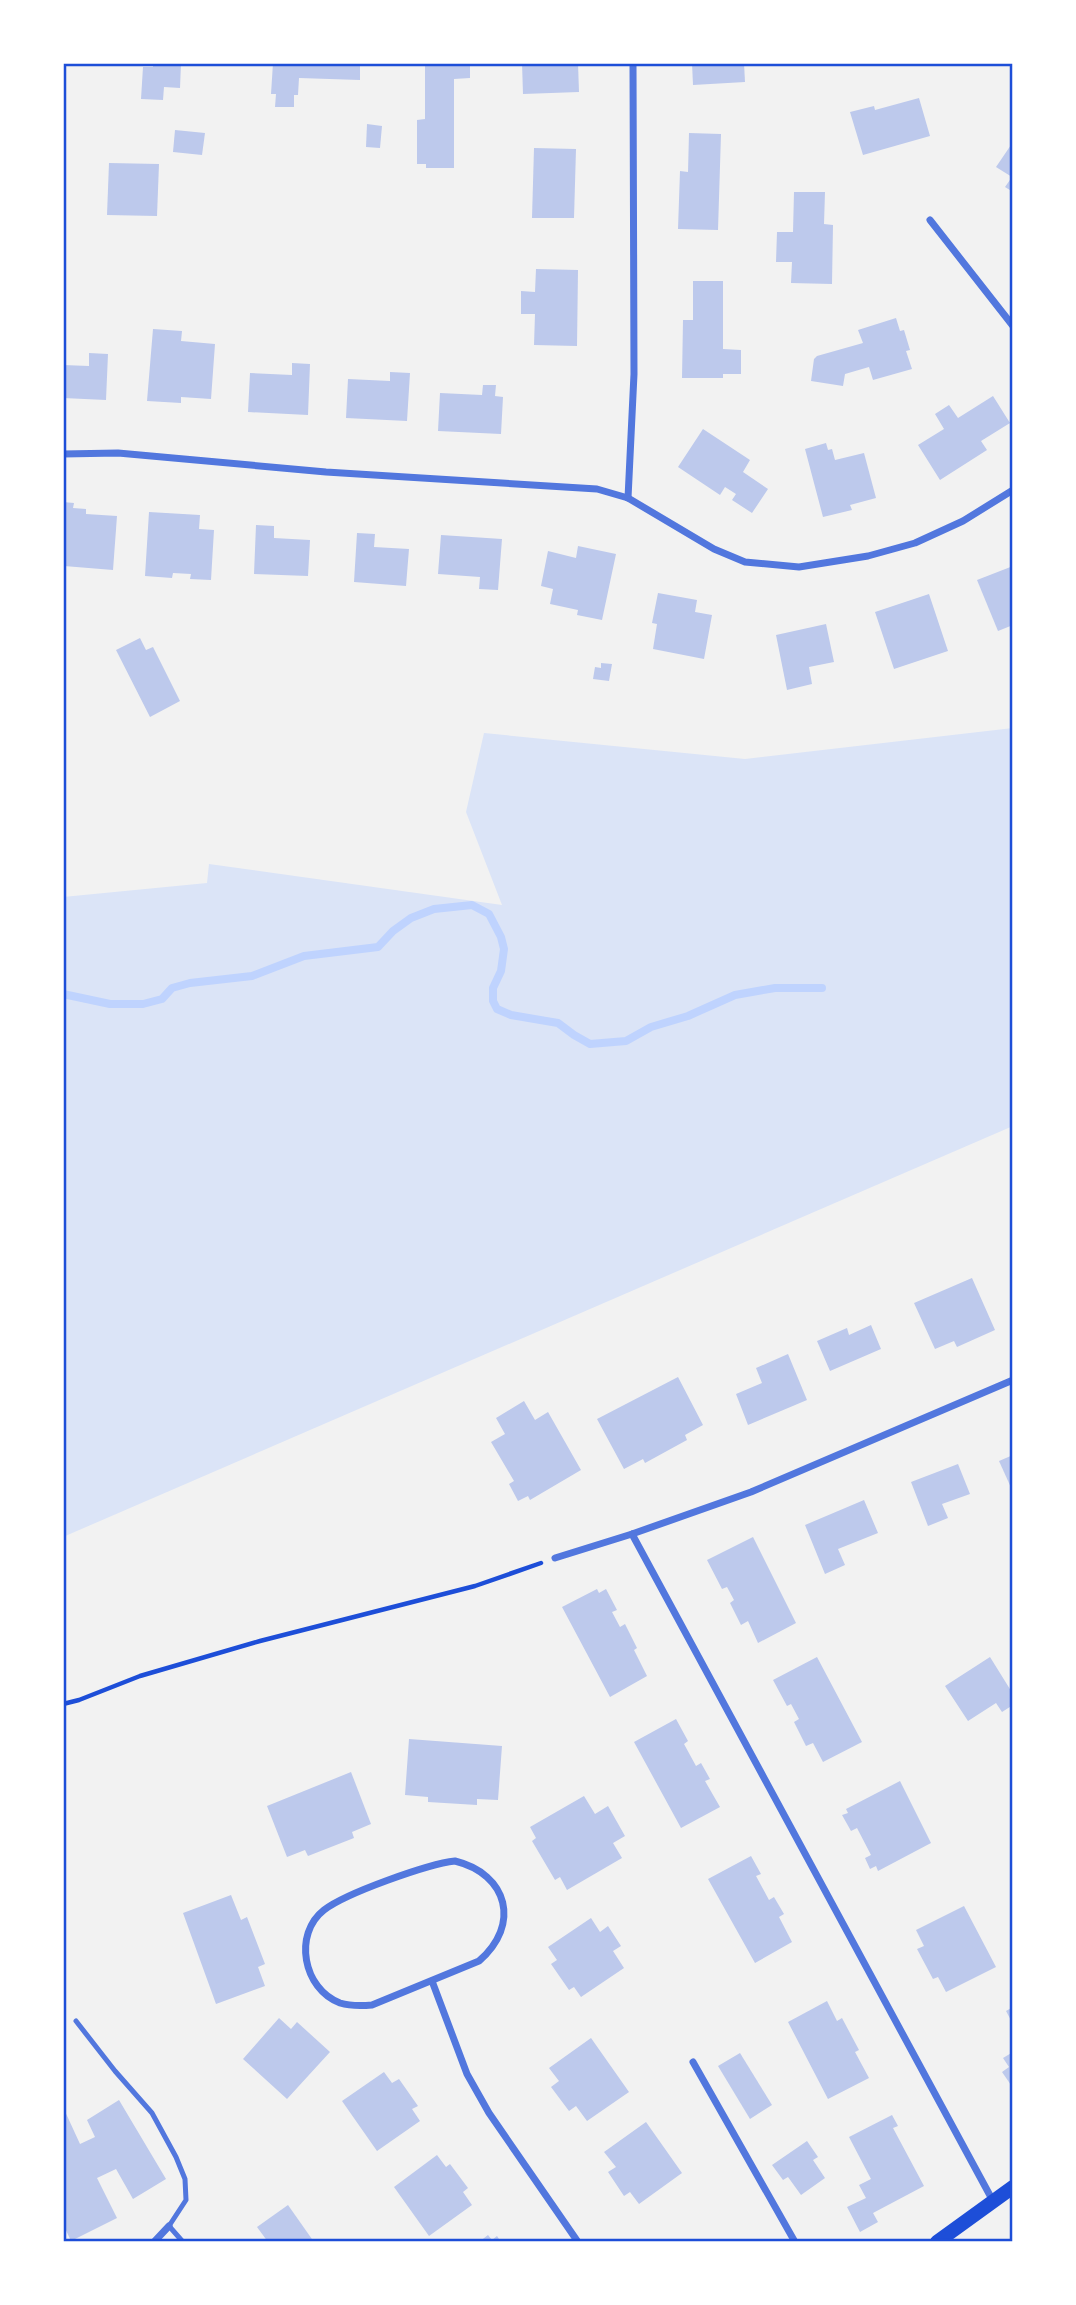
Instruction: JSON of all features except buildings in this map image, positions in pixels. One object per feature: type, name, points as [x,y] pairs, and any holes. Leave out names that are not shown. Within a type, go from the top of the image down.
[{"type":"main road","points":[[937,2242],[1013,2187]]},
{"type":"street","points":[[628,498],[634,374],[633,63]]},
{"type":"street","points":[[930,220],[1013,326]]},
{"type":"street","points":[[63,454],[118,453],[326,472],[597,489],[628,498],[714,550],[745,562],[799,567],[869,556],[915,543],[962,521],[1013,489]]},
{"type":"street","points":[[555,1558],[751,1492],[1013,1380]]},
{"type":"street","points":[[632,1534],[993,2202]]},
{"type":"street","points":[[455,1861],[473,1866],[492,1880],[501,1895],[505,1918],[501,1935],[493,1949],[480,1961],[432,1982],[372,2005],[356,2006],[339,2002],[322,1992],[311,1976],[305,1958],[308,1934],[322,1911],[341,1900],[435,1863],[455,1861]]},
{"type":"street","points":[[432,1982],[467,2074],[478,2094],[578,2242]]},
{"type":"street","points":[[693,2062],[795,2242]]},
{"type":"street","points":[[154,2242],[169,2226]]},
{"type":"lane","points":[[76,2021],[152,2113],[176,2157],[185,2179],[186,2200],[169,2226],[183,2242]]},
{"type":"path","points":[[63,1704],[140,1676],[260,1641],[475,1586],[555,1558]]},
{"type":"shaded area","points":[[1013,728],[1013,1126],[63,1537],[63,897],[207,883],[209,864],[502,905],[466,812],[484,733],[745,759]]},
{"type":"waterway","points":[[63,994],[110,1004],[143,1004],[162,999],[172,988],[190,983],[252,976],[304,956],[378,947],[393,931],[411,918],[434,909],[472,905],[489,914],[504,949],[501,971],[493,988],[493,1001],[497,1009],[511,1015],[558,1023],[590,1044],[626,1041],[651,1027],[688,1016],[735,995],[775,988],[822,988]]}]
